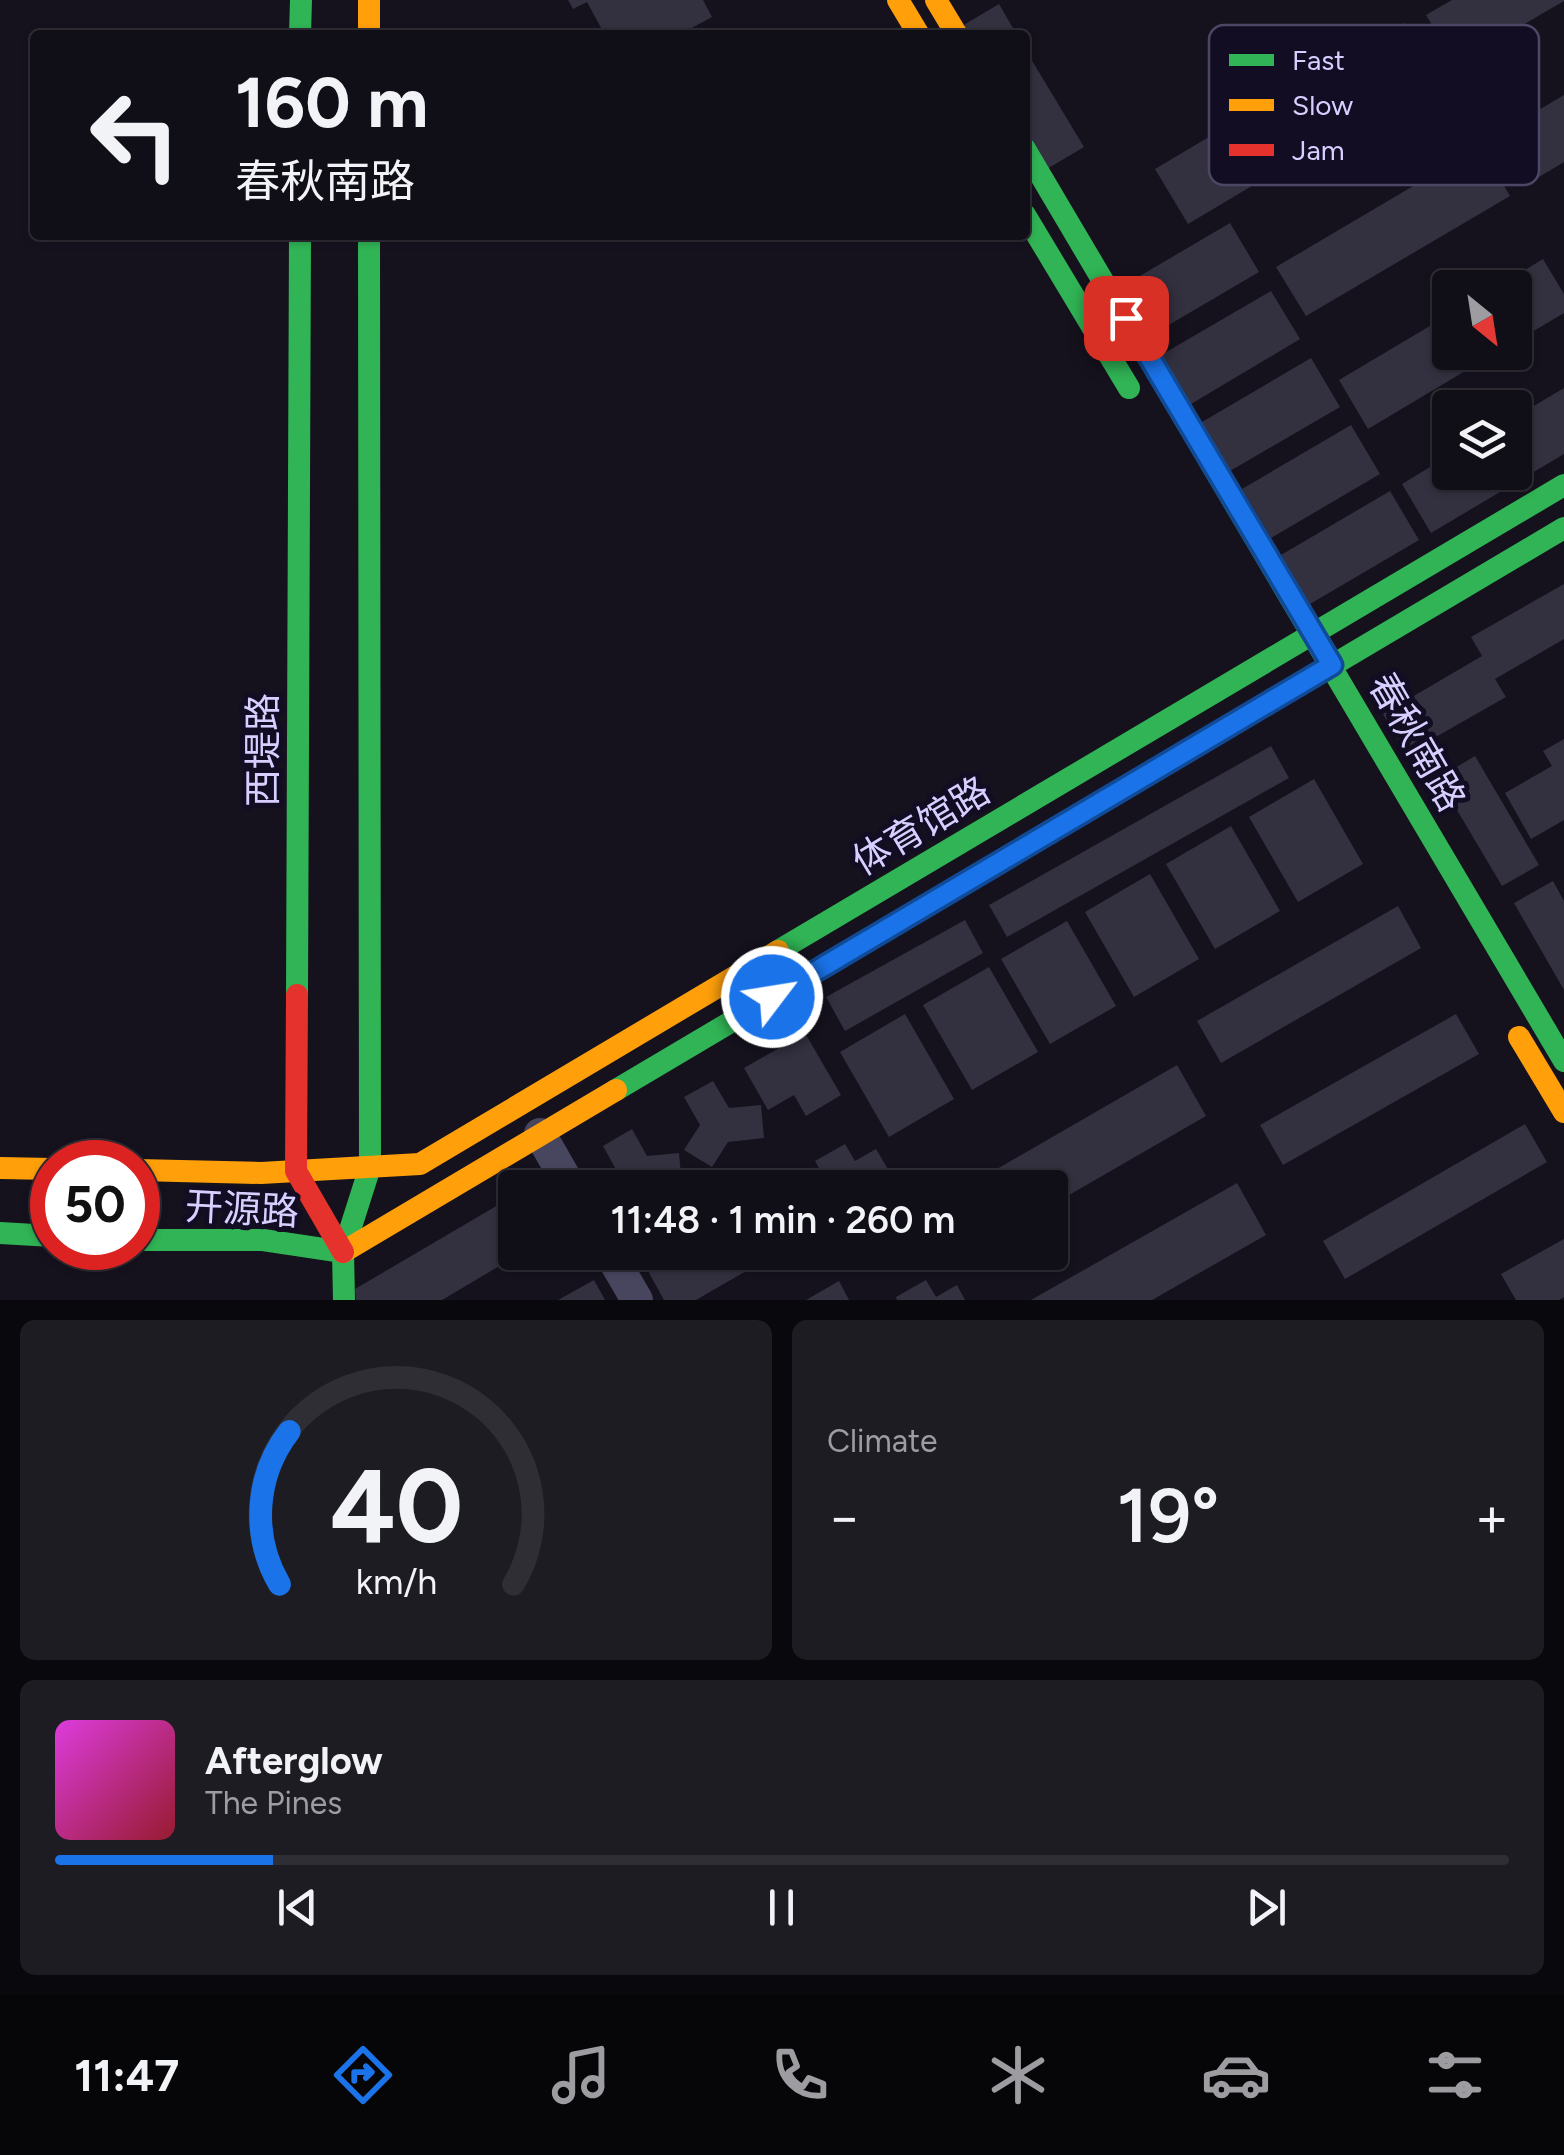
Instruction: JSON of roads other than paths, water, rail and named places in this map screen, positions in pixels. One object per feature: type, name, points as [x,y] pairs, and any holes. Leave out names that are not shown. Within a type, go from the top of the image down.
[{"type":"street","points":[[300,0],[300,30]]},
{"type":"street","points":[[369,0],[369,30]]},
{"type":"street","points":[[898,0],[915,30]]},
{"type":"street","points":[[936,0],[954,30]]},
{"type":"street","name":"春秋南路","points":[[1030,158],[1564,1061]]},
{"type":"street","points":[[1030,223],[1141,407]]},
{"type":"street","name":"西堤路","points":[[296,1171],[300,240]]},
{"type":"street","points":[[344,1300],[343,1252],[370,1167],[370,240]]},
{"type":"street","name":"体育馆路","points":[[296,1171],[420,1164],[1284,642],[1313,634],[1564,485]]},
{"type":"street","name":"体育馆路","points":[[343,1252],[1564,528]]},
{"type":"street","points":[[1284,642],[1323,706]]},
{"type":"street","points":[[1503,1010],[1564,1112]]},
{"type":"street","points":[[540,1134],[561,1170]]},
{"type":"street","points":[[0,1168],[30,1169]]},
{"type":"street","name":"开源路","points":[[160,1170],[296,1171]]},
{"type":"street","points":[[296,1171],[343,1252]]},
{"type":"street","points":[[0,1234],[30,1235]]},
{"type":"street","name":"开源路","points":[[160,1240],[262,1240],[343,1252]]},
{"type":"street","points":[[620,1270],[637,1300]]}]
